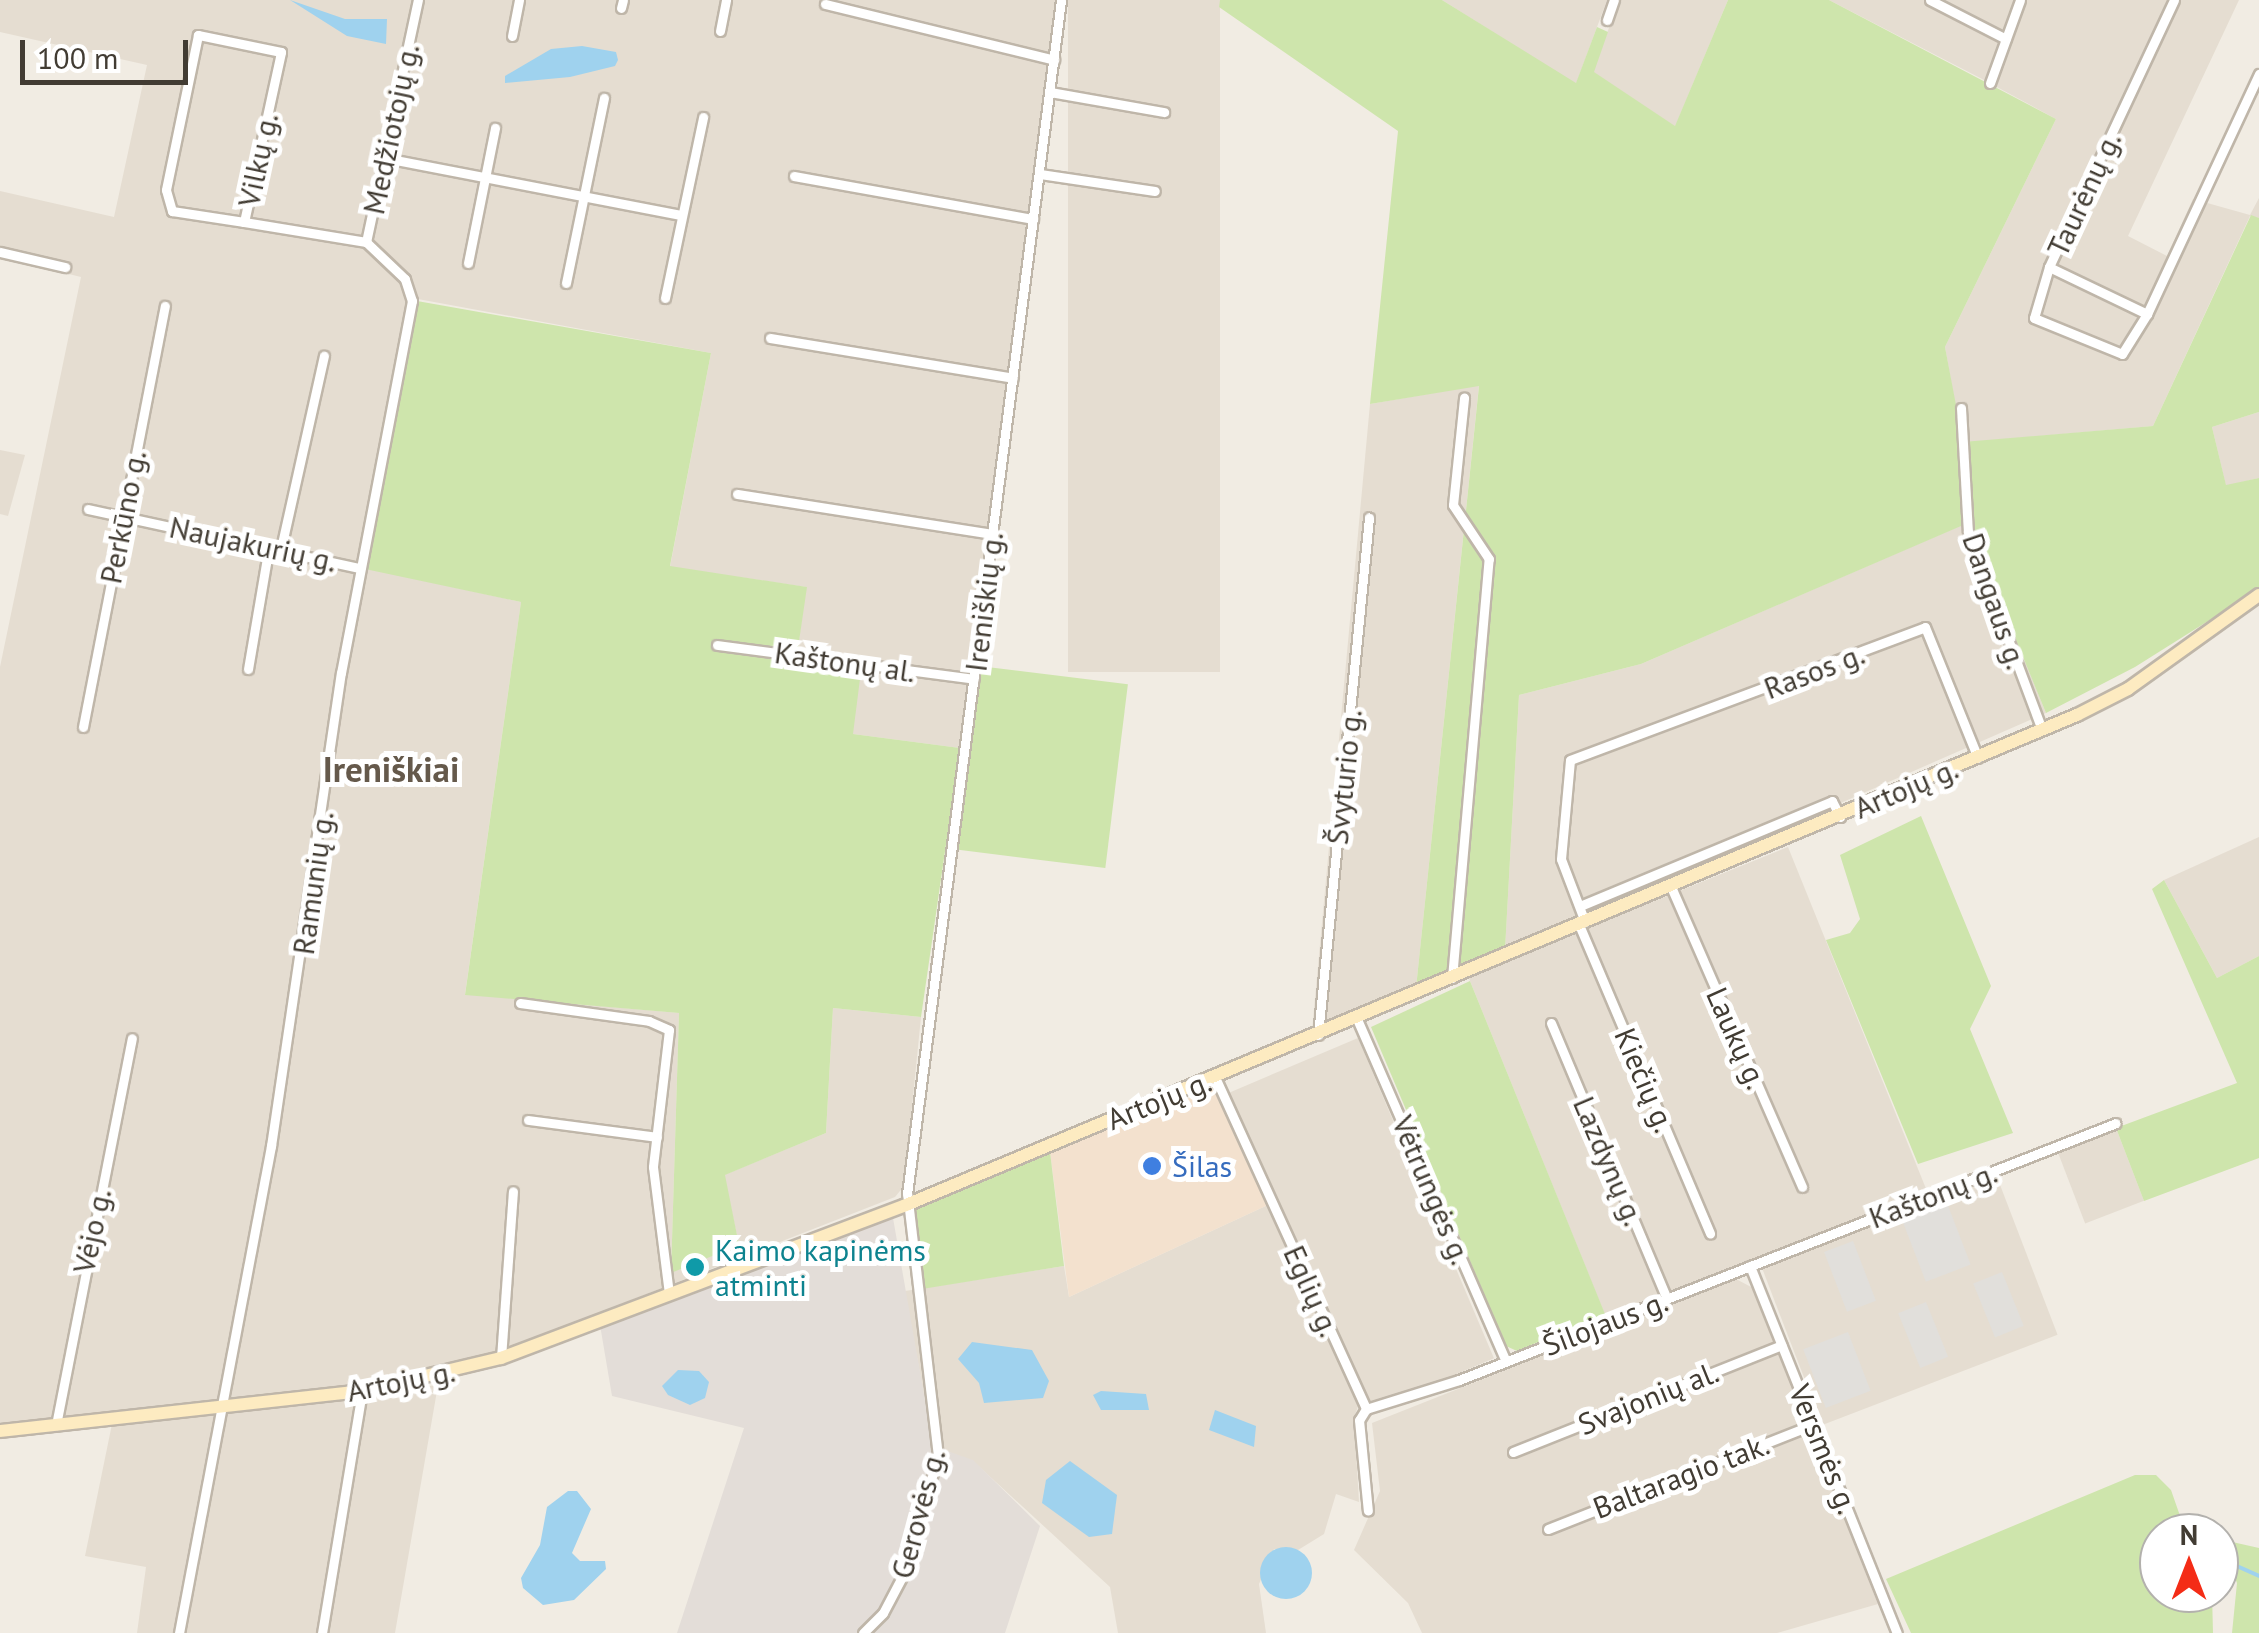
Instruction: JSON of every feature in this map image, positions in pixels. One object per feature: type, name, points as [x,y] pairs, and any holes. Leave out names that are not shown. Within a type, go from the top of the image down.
[{"type":"main road","name":"Artojų g.","points":[[0,1431],[362,1390],[501,1358],[906,1205],[1672,889],[1978,758],[2128,688],[2259,595]]},
{"type":"street","name":"Medžiotojų g.","points":[[412,300],[405,279],[366,242],[418,0]]},
{"type":"street","points":[[512,36],[519,0]]},
{"type":"street","points":[[720,31],[726,0]]},
{"type":"street","name":"Ireniškių g.","points":[[906,1205],[934,946],[974,679],[1062,0]]},
{"type":"street","points":[[1607,20],[1614,0]]},
{"type":"street","points":[[1930,0],[2006,39]]},
{"type":"street","points":[[1990,83],[2020,0]]},
{"type":"street","name":"Taurėnų g.","points":[[2147,314],[2049,267],[2174,0]]},
{"type":"street","points":[[826,4],[1054,60]]},
{"type":"street","name":"Vilkų g.","points":[[198,35],[281,52],[244,222],[172,210],[166,202],[198,35]]},
{"type":"street","points":[[2049,267],[2034,318],[2122,354],[2147,314],[2259,74]]},
{"type":"street","points":[[1050,92],[1164,112]]},
{"type":"street","points":[[566,282],[604,98]]},
{"type":"street","points":[[664,298],[703,116]]},
{"type":"street","points":[[468,263],[495,128]]},
{"type":"street","points":[[385,158],[682,215]]},
{"type":"street","points":[[1040,174],[1155,191]]},
{"type":"street","points":[[794,176],[1034,220]]},
{"type":"street","points":[[244,222],[366,242]]},
{"type":"street","points":[[6,254],[65,267]]},
{"type":"street","name":"Ramunių g.","points":[[179,1633],[271,1146],[359,568],[412,300]]},
{"type":"street","name":"Perkūno g.","points":[[83,728],[165,306]]},
{"type":"street","points":[[770,338],[1013,378]]},
{"type":"street","points":[[281,548],[324,356]]},
{"type":"street","points":[[1452,980],[1489,558],[1453,505],[1464,398]]},
{"type":"street","name":"Dangaus g.","points":[[1961,408],[1968,532],[2042,730]]},
{"type":"street","points":[[737,494],[993,534]]},
{"type":"street","name":"Naujakurių g.","points":[[88,509],[359,568]]},
{"type":"street","name":"Švyturio g.","points":[[1318,1035],[1369,518]]},
{"type":"street","points":[[248,670],[269,546]]},
{"type":"street","name":"Rasos g.","points":[[1570,760],[1925,627],[1978,758]]},
{"type":"street","name":"Kaštonų al.","points":[[717,645],[974,679]]},
{"type":"street","name":"Kiečių g.","points":[[1570,760],[1561,859],[1580,906],[1583,926],[1710,1234]]},
{"type":"street","points":[[1580,906],[1832,800],[1840,817]]},
{"type":"street","name":"Laukų g.","points":[[1672,889],[1802,1187]]},
{"type":"street","points":[[520,1003],[649,1021],[670,1030],[657,1136],[659,1254],[669,1294]]},
{"type":"street","name":"Vėtrungės g.","points":[[1357,1019],[1506,1362]]},
{"type":"street","name":"Lazdynų g.","points":[[1551,1023],[1666,1299]]},
{"type":"street","name":"Vėjo g.","points":[[56,1425],[132,1038]]},
{"type":"street","name":"Eglių g.","points":[[1215,1077],[1366,1409],[1360,1420],[1368,1511]]},
{"type":"street","points":[[528,1120],[657,1136]]},
{"type":"street","name":"Kaštonų g.","points":[[1750,1266],[2116,1123]]},
{"type":"street","points":[[501,1358],[514,1190]]},
{"type":"street","name":"Gerovės g.","points":[[863,1633],[884,1613],[903,1576],[938,1456],[906,1205]]},
{"type":"street","name":"Šilojaus g.","points":[[1366,1409],[1459,1380],[1750,1266]]},
{"type":"street","name":"Versmės g.","points":[[1750,1266],[1897,1633]]},
{"type":"street","name":"Svajonių al.","points":[[1513,1452],[1782,1345]]},
{"type":"street","points":[[322,1633],[362,1390]]},
{"type":"street","name":"Baltaragio tak.","points":[[1548,1529],[1814,1424]]},
{"type":"shaded area","points":[[0,0],[1056,0],[960,748],[853,734],[796,662],[806,587],[670,567],[711,353],[407,297],[365,568],[521,602],[465,994],[679,1013],[671,1272],[739,1245],[724,1175],[826,1133],[833,1008],[921,1017],[904,1186],[895,1197],[488,1356],[372,1384],[0,1426],[0,667],[81,277],[0,257],[0,191],[114,217],[147,65],[0,32]]},
{"type":"shaded area","points":[[1068,0],[1220,0],[1220,672],[1068,672]]},
{"type":"shaded area","points":[[1442,0],[1607,0],[1576,84]]},
{"type":"shaded area","points":[[1619,0],[1728,0],[1675,127],[1593,72]]},
{"type":"shaded area","points":[[1829,0],[2016,0],[1986,81]]},
{"type":"shaded area","points":[[2026,0],[2239,0],[2128,236],[2167,256],[2193,199],[2250,215],[2259,198],[2259,218],[2250,216],[2153,426],[1962,443],[1945,347],[2056,119],[1995,86]]},
{"type":"shaded area","points":[[1479,385],[1416,988],[1312,1031],[1370,404]]},
{"type":"shaded area","points":[[2259,412],[2259,478],[2226,486],[2212,427]]},
{"type":"shaded area","points":[[0,450],[25,455],[8,516],[0,514]]},
{"type":"shaded area","points":[[1969,522],[2046,713],[1505,950],[1519,695],[1641,664]]},
{"type":"shaded area","points":[[2259,837],[2259,956],[2217,978],[2164,880]]},
{"type":"shaded area","points":[[1788,847],[1927,1192],[1607,1321],[1468,976]]},
{"type":"shaded area","points":[[1358,1038],[1494,1358],[1365,1413],[1229,1093]]},
{"type":"shaded area","points":[[1213,1089],[1270,1204],[1069,1297],[1050,1152]]},
{"type":"shaded area","points":[[2116,1128],[2144,1201],[2085,1223],[2057,1151]]},
{"type":"shaded area","points":[[1997,1177],[2058,1335],[1822,1425],[1762,1267]]},
{"type":"shaded area","points":[[1947,1203],[1971,1265],[1926,1282],[1902,1220]]},
{"type":"shaded area","points":[[1270,1204],[1359,1404],[1354,1417],[1359,1502],[1336,1494],[1324,1534],[1298,1550],[1274,1549],[1259,1584],[1266,1633],[1118,1633],[1110,1587],[973,1461],[933,1446],[905,1291],[1064,1266],[1069,1297]]},
{"type":"shaded area","points":[[893,1218],[933,1446],[973,1460],[1040,1526],[1005,1633],[677,1633],[744,1428],[612,1396],[600,1325]]},
{"type":"shaded area","points":[[1853,1241],[1876,1301],[1847,1312],[1824,1252]]},
{"type":"shaded area","points":[[2002,1272],[2024,1326],[1995,1337],[1973,1284]]},
{"type":"shaded area","points":[[1736,1279],[1753,1288],[1878,1604],[1777,1633],[1422,1633],[1408,1603],[1354,1550],[1380,1491],[1372,1423]]},
{"type":"shaded area","points":[[1926,1302],[1948,1357],[1920,1368],[1898,1313]]},
{"type":"shaded area","points":[[1848,1332],[1871,1391],[1826,1408],[1803,1349]]},
{"type":"shaded area","points":[[438,1385],[395,1633],[137,1633],[146,1567],[85,1556],[112,1424]]},
{"type":"green space","points":[[1220,0],[1442,0],[1576,83],[1597,27],[1608,32],[1594,72],[1675,126],[1728,0],[1829,0],[2056,119],[1945,347],[1963,442],[2153,426],[2251,215],[2259,218],[2259,412],[2212,427],[2226,485],[2259,478],[2259,589],[2135,667],[2046,713],[1968,523],[1641,664],[1519,695],[1505,950],[1416,988],[1479,386],[1370,404],[1398,131],[1219,7]]},
{"type":"green space","points":[[417,301],[711,353],[670,566],[807,587],[796,662],[861,671],[853,734],[960,748],[921,1017],[833,1008],[826,1133],[725,1175],[739,1245],[671,1273],[679,1013],[465,995],[521,602],[365,569]]},
{"type":"green space","points":[[979,666],[1128,684],[1105,868],[956,850]]},
{"type":"green space","points":[[1921,816],[1991,986],[1970,1029],[2013,1133],[1918,1164],[1826,940],[1850,933],[1860,919],[1840,855]]},
{"type":"green space","points":[[2164,880],[2217,978],[2259,956],[2259,1158],[2144,1201],[2116,1128],[2237,1083],[2152,889]]},
{"type":"green space","points":[[1470,981],[1605,1314],[1517,1351],[1506,1346],[1371,1027]]},
{"type":"green space","points":[[1050,1152],[1064,1266],[922,1289],[912,1216],[917,1205]]},
{"type":"green space","points":[[2135,1475],[2156,1475],[2171,1490],[2179,1513],[2139,1513],[2139,1613],[2212,1613],[2213,1633],[1911,1633],[1886,1579]]},
{"type":"green space","points":[[2239,1544],[2259,1548],[2259,1633],[2232,1633],[2234,1613],[2239,1613]]},
{"type":"water","points":[[290,0],[345,19],[387,19],[386,44],[347,36]]},
{"type":"water","points":[[582,46],[616,52],[618,60],[615,66],[570,77],[505,83],[505,76],[551,49]]},
{"type":"water","points":[[972,1342],[1032,1350],[1049,1381],[1043,1398],[984,1403],[979,1383],[958,1359]]},
{"type":"water","points":[[678,1370],[699,1371],[709,1382],[705,1398],[690,1405],[668,1395],[662,1386]]},
{"type":"water","points":[[1101,1391],[1146,1394],[1149,1410],[1101,1410],[1093,1395]]},
{"type":"water","points":[[1215,1410],[1256,1426],[1254,1447],[1209,1430]]},
{"type":"water","points":[[1070,1461],[1117,1495],[1112,1534],[1089,1537],[1042,1503],[1046,1480]]},
{"type":"water","points":[[568,1491],[577,1491],[591,1509],[572,1553],[580,1561],[605,1561],[606,1569],[574,1600],[543,1605],[523,1588],[521,1578],[540,1545],[547,1507]]},
{"type":"water","points":[[1286,1547],[1304,1555],[1312,1573],[1304,1591],[1286,1599],[1268,1591],[1260,1573],[1268,1555]]},
{"type":"waterway","points":[[2239,1567],[2259,1576]]},
{"type":"place","name":"Šilas","points":[[1152,1166]]},
{"type":"place","name":"Kaimo kapinėms atminti","points":[[695,1267]]},
{"type":"district","name":"Ireniškiai","points":[[391,769]]}]
